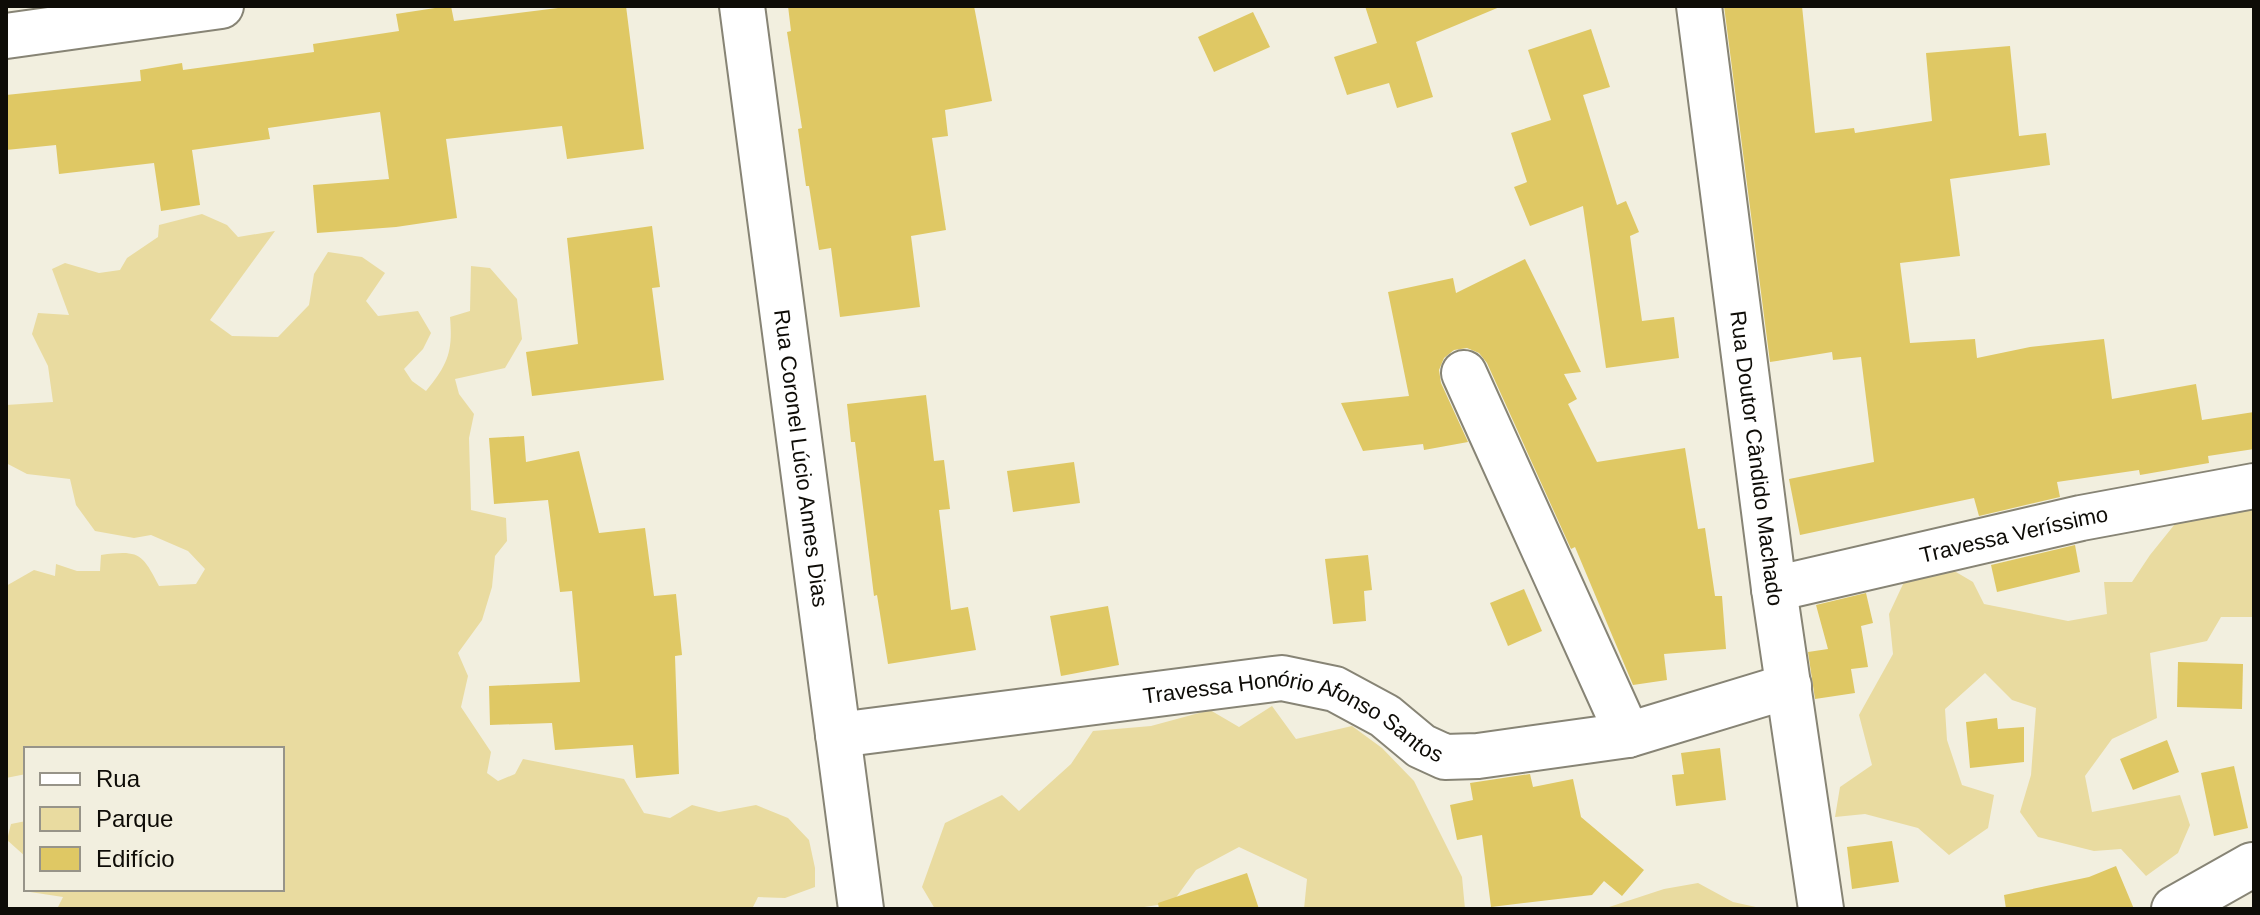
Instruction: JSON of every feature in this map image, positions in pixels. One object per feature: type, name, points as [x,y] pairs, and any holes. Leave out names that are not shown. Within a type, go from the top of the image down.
[{"type":"street","points":[[6,36],[221,6]]},
{"type":"street","name":"Rua Coronel Lúcio Annes Dias","points":[[742,6],[861,909]]},
{"type":"street","name":"Rua Doutor Cândido Machado","points":[[1699,6],[1774,589],[1821,909]]},
{"type":"street","points":[[1464,373],[1628,735]]},
{"type":"street","name":"Travessa Veríssimo","points":[[1774,589],[2081,518],[2254,486]]},
{"type":"street","name":"Travessa Honório Afonso Santos","points":[[838,735],[1282,678],[1335,689],[1385,716],[1421,746],[1445,757],[1478,756],[1628,735],[1789,686]]},
{"type":"street","points":[[2174,909],[2252,865]]},
{"type":"green space","points":[[202,214],[227,225],[238,237],[275,231],[210,320],[232,336],[278,337],[309,305],[314,274],[328,252],[362,257],[385,273],[366,301],[378,316],[418,311],[431,333],[423,349],[404,369],[412,381],[426,391],[447,357],[451,340],[450,317],[470,311],[471,266],[490,268],[517,299],[522,339],[505,368],[455,379],[459,394],[474,414],[469,438],[471,510],[506,518],[507,541],[495,556],[492,587],[482,620],[458,653],[468,676],[461,707],[491,752],[487,773],[498,781],[515,774],[523,759],[624,779],[644,813],[670,818],[692,805],[719,812],[756,805],[788,818],[809,840],[815,868],[815,887],[785,898],[758,897],[752,909],[57,909],[63,897],[30,892],[284,891],[284,747],[24,747],[24,774],[6,778],[6,586],[34,570],[55,576],[56,564],[77,571],[100,571],[101,555],[124,553],[143,560],[159,586],[196,584],[205,569],[188,551],[151,535],[134,538],[95,531],[76,505],[70,479],[27,474],[6,463],[6,405],[53,402],[48,366],[32,334],[38,313],[69,315],[52,269],[65,263],[99,273],[120,270],[127,258],[158,237],[159,225]]},
{"type":"green space","points":[[2239,501],[2254,509],[2254,617],[2221,617],[2207,641],[2150,653],[2157,718],[2112,739],[2085,776],[2092,812],[2180,795],[2190,825],[2178,853],[2146,876],[2121,849],[2094,851],[2038,837],[2020,812],[2031,775],[2036,708],[2012,700],[1985,673],[1945,709],[1947,740],[1962,785],[1994,795],[1988,828],[1949,855],[1918,828],[1865,814],[1835,817],[1840,787],[1872,765],[1859,715],[1893,654],[1889,614],[1904,582],[1944,565],[1973,582],[1984,604],[2068,621],[2107,614],[2104,582],[2132,582],[2179,519]]},
{"type":"green space","points":[[1272,706],[1296,739],[1352,726],[1382,748],[1414,781],[1462,877],[1465,909],[1304,909],[1307,879],[1239,847],[1196,870],[1172,903],[1130,909],[935,909],[922,887],[945,823],[1002,795],[1019,811],[1071,764],[1093,731],[1151,726],[1210,710],[1239,727]]},
{"type":"green space","points":[[24,821],[24,855],[7,840],[11,824]]},
{"type":"green space","points":[[1698,883],[1733,902],[1765,909],[1603,909],[1664,889]]},
{"type":"building","points":[[451,6],[454,21],[574,6],[626,6],[644,149],[567,159],[562,126],[446,139],[457,218],[396,227],[317,233],[313,185],[389,179],[380,112],[268,128],[270,139],[192,150],[200,205],[161,211],[154,163],[59,174],[56,145],[6,150],[6,95],[141,81],[140,70],[182,63],[183,70],[314,52],[313,44],[399,31],[396,14]]},
{"type":"building","points":[[788,6],[974,6],[992,101],[945,110],[948,136],[932,138],[946,230],[911,236],[920,307],[840,317],[831,248],[819,250],[809,186],[806,186],[798,129],[802,128],[787,32],[791,31]]},
{"type":"building","points":[[1365,6],[1502,6],[1416,42],[1433,97],[1397,108],[1389,83],[1347,95],[1334,57],[1377,43]]},
{"type":"building","points":[[1724,6],[1802,6],[1815,133],[1854,128],[1855,133],[1932,121],[1926,53],[2010,46],[2019,136],[2046,133],[2050,165],[1950,179],[1960,256],[1900,263],[1910,343],[1975,339],[1977,358],[2030,347],[2104,339],[2112,399],[2196,384],[2202,420],[2254,412],[2254,449],[2208,456],[2209,463],[2140,475],[2139,470],[2057,482],[2060,497],[1979,516],[1974,498],[1800,535],[1789,479],[1874,462],[1861,357],[1833,360],[1832,352],[1770,362]]},
{"type":"building","points":[[1253,12],[1270,47],[1214,72],[1198,37]]},
{"type":"building","points":[[1591,29],[1610,87],[1583,95],[1617,205],[1626,201],[1639,232],[1630,236],[1642,321],[1674,317],[1679,358],[1606,368],[1583,206],[1530,226],[1514,187],[1527,182],[1511,133],[1551,120],[1528,50]]},
{"type":"building","points":[[652,226],[660,287],[652,288],[664,380],[532,396],[526,352],[578,344],[567,238]]},
{"type":"building","points":[[1525,259],[1581,372],[1564,374],[1577,399],[1568,404],[1597,462],[1685,448],[1698,529],[1705,528],[1715,596],[1722,596],[1726,649],[1664,654],[1667,680],[1633,685],[1575,547],[1571,549],[1487,363],[1479,353],[1467,348],[1454,350],[1444,358],[1439,370],[1441,383],[1468,442],[1424,450],[1423,444],[1363,451],[1341,403],[1409,396],[1388,292],[1453,278],[1456,293]]},
{"type":"building","points":[[926,395],[934,461],[944,460],[950,509],[939,510],[951,610],[968,607],[976,650],[888,664],[877,595],[874,596],[855,442],[851,442],[847,404]]},
{"type":"building","points":[[524,436],[526,462],[579,451],[599,533],[645,528],[654,596],[676,594],[682,655],[675,656],[679,774],[636,778],[633,745],[555,750],[552,723],[490,725],[489,686],[580,682],[572,591],[560,592],[548,500],[494,504],[489,438]]},
{"type":"building","points":[[1074,462],[1080,503],[1013,512],[1007,471]]},
{"type":"building","points":[[2075,545],[2080,572],[1997,592],[1991,565]]},
{"type":"building","points":[[1368,555],[1372,590],[1364,591],[1366,621],[1333,624],[1325,559]]},
{"type":"building","points":[[1524,589],[1542,631],[1508,646],[1490,603]]},
{"type":"building","points":[[1866,593],[1873,623],[1861,626],[1868,667],[1851,669],[1855,693],[1815,699],[1808,652],[1828,649],[1816,605]]},
{"type":"building","points":[[1108,606],[1119,665],[1061,676],[1050,616]]},
{"type":"building","points":[[2178,662],[2243,664],[2242,709],[2177,707]]},
{"type":"building","points":[[1997,718],[1998,729],[2024,727],[2024,762],[1970,768],[1966,722]]},
{"type":"building","points":[[2167,740],[2179,772],[2133,790],[2120,759]]},
{"type":"building","points":[[1720,748],[1726,800],[1676,806],[1672,775],[1684,774],[1681,753]]},
{"type":"building","points":[[2234,766],[2248,828],[2214,836],[2201,773]]},
{"type":"building","points":[[1530,774],[1533,787],[1573,779],[1581,817],[1644,870],[1622,896],[1604,881],[1592,895],[1491,907],[1482,835],[1457,840],[1450,805],[1473,800],[1470,783]]},
{"type":"building","points":[[1892,841],[1899,882],[1852,889],[1847,847]]},
{"type":"building","points":[[2116,866],[2134,909],[2006,909],[2004,895],[2089,877]]},
{"type":"building","points":[[1247,873],[1259,909],[1159,909],[1158,903]]}]
